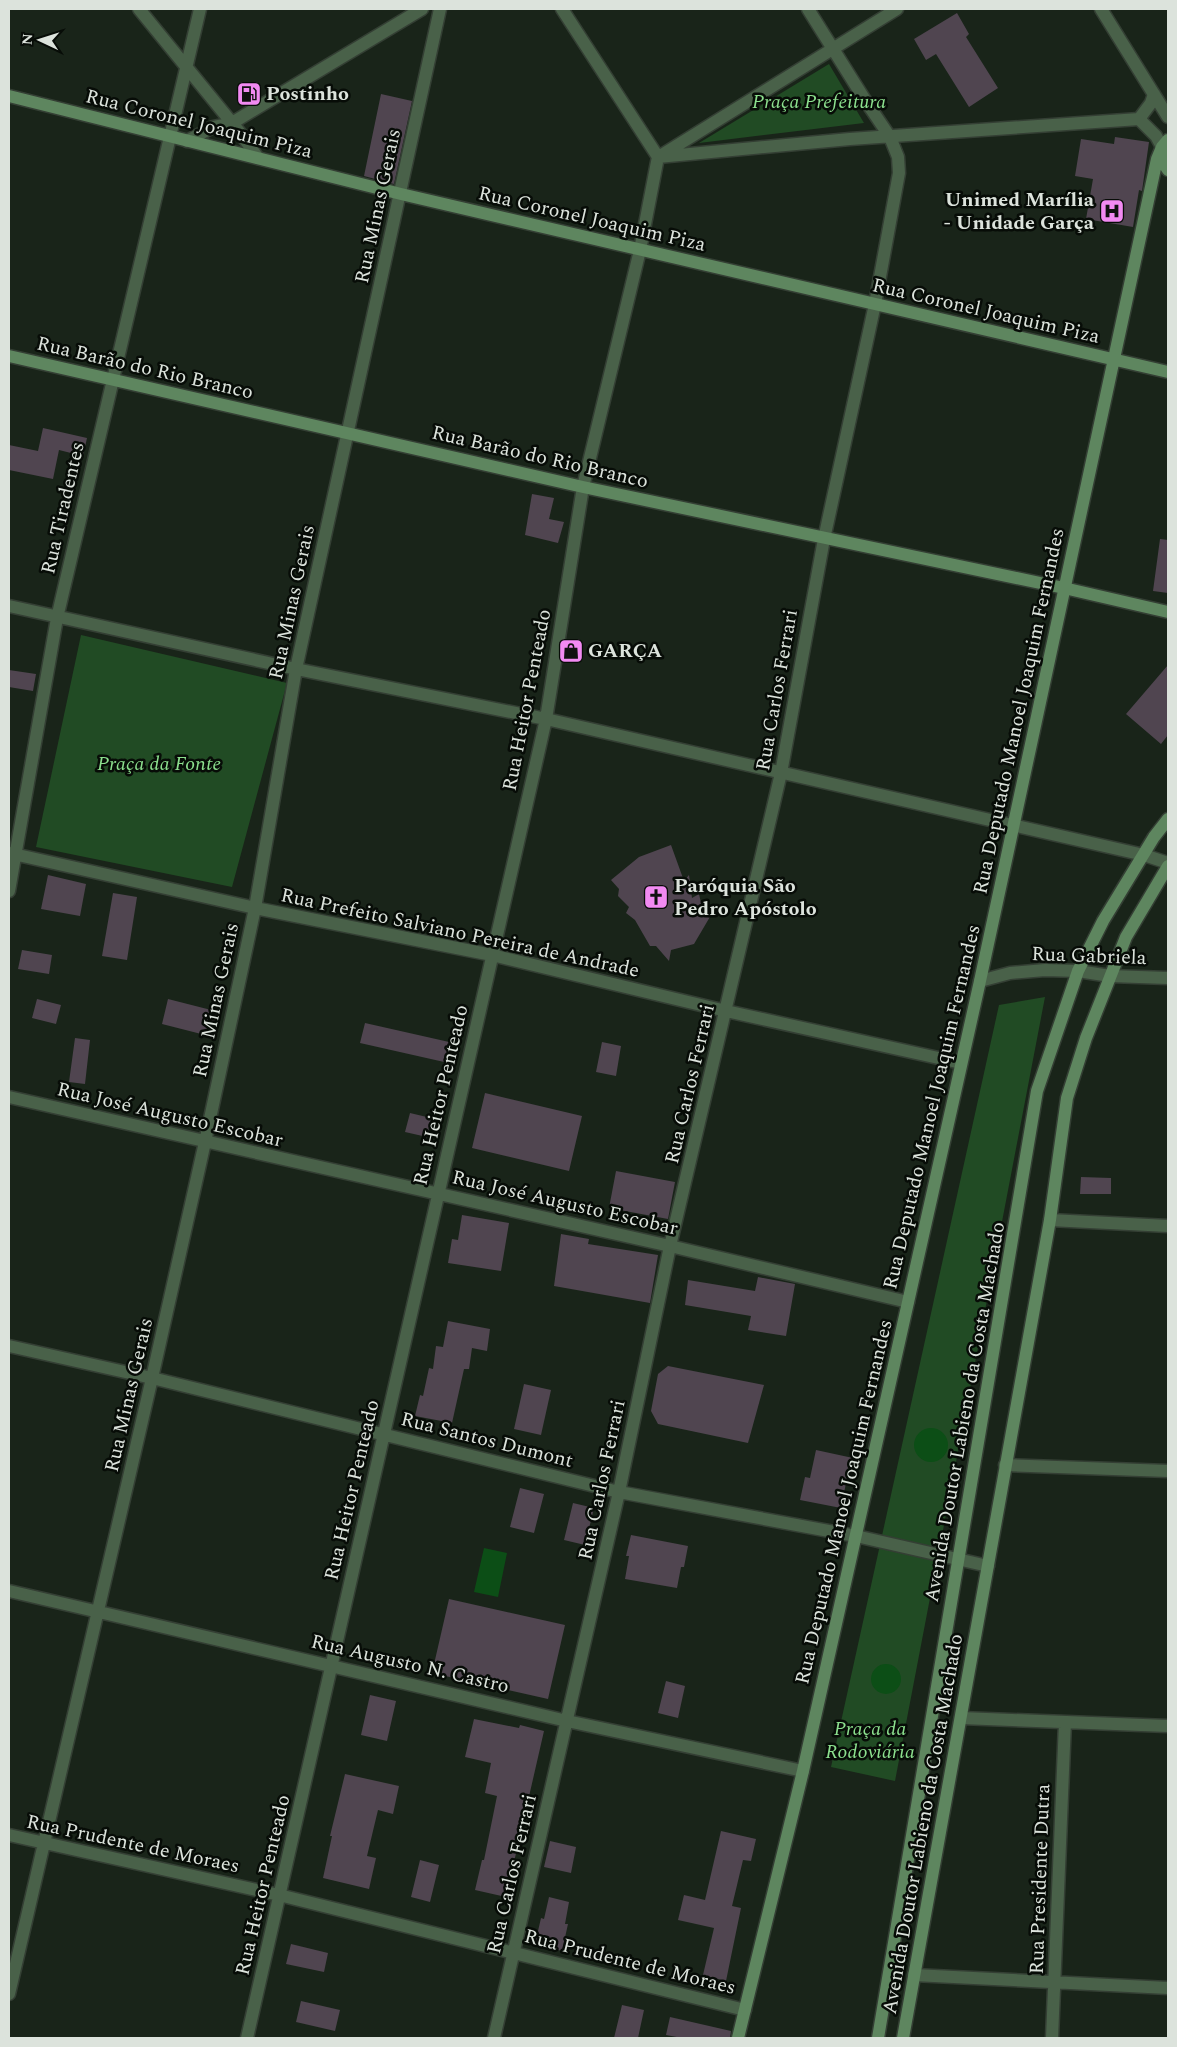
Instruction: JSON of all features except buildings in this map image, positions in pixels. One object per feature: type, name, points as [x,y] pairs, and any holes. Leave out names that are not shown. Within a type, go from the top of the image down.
[{"type":"main road","name":"Rua Coronel Joaquim Piza","points":[[9,96],[401,194],[1168,372]]},
{"type":"main road","points":[[1165,144],[1162,161],[1168,170]]},
{"type":"main road","name":"Rua Deputado Manoel Joaquim Fernandes","points":[[739,2038],[803,1771],[856,1536],[980,982],[1150,198],[1165,144]]},
{"type":"main road","name":"Rua Barão do Rio Branco","points":[[9,356],[583,487],[1064,588],[1168,612]]},
{"type":"main road","name":"Avenida Doutor Labieno da Costa Machado","points":[[878,2038],[1037,1091],[1078,971],[1103,921],[1168,819]]},
{"type":"main road","name":"Avenida Doutor Labieno da Costa Machado","points":[[903,2038],[1050,1220],[1067,1098],[1086,1038],[1126,937],[1168,864]]},
{"type":"street","points":[[139,9],[186,65],[258,158]]},
{"type":"street","name":"Rua Tiradentes","points":[[9,891],[12,854],[57,618],[200,9]]},
{"type":"street","points":[[187,141],[213,127],[232,123],[422,9]]},
{"type":"street","name":"Rua Minas Gerais","points":[[9,1994],[205,1142],[255,908],[296,670],[440,9]]},
{"type":"street","points":[[562,9],[658,157]]},
{"type":"street","name":"Rua Carlos Ferrari","points":[[494,2038],[619,1492],[670,1246],[781,773],[824,539],[875,304],[899,172],[898,157],[890,136],[808,9]]},
{"type":"street","points":[[658,157],[897,9]]},
{"type":"street","points":[[1101,9],[1168,117]]},
{"type":"street","points":[[1139,120],[1151,103],[1154,94]]},
{"type":"street","points":[[658,157],[890,136],[1139,120],[1165,144]]},
{"type":"street","name":"Rua Heitor Penteado","points":[[247,2038],[546,719],[583,487],[640,250],[658,157]]},
{"type":"street","points":[[9,606],[296,670],[546,719],[1144,855],[1168,864]]},
{"type":"street","name":"Rua Prefeito Salviano Pereira de Andrade","points":[[12,854],[255,908],[492,954],[726,1011],[961,1063]]},
{"type":"street","name":"Rua Gabriela","points":[[980,982],[1010,973],[1046,970],[1078,971],[1110,976],[1168,978]]},
{"type":"street","name":"Rua José Augusto Escobar","points":[[9,1097],[670,1246],[908,1302]]},
{"type":"street","points":[[1050,1220],[1168,1226]]},
{"type":"street","name":"Rua Santos Dumont","points":[[9,1346],[152,1378],[619,1492],[856,1536],[988,1566]]},
{"type":"street","points":[[1005,1465],[1168,1471]]},
{"type":"street","name":"Rua Augusto N. Castro","points":[[9,1591],[98,1610],[567,1721],[803,1771]]},
{"type":"street","points":[[961,1718],[1168,1726]]},
{"type":"street","name":"Rua Presidente Dutra","points":[[1052,2038],[1065,1722]]},
{"type":"street","name":"Rua Prudente de Moraes","points":[[9,1835],[279,1895],[514,1952],[744,2016]]},
{"type":"street","points":[[914,1975],[1168,1988]]},
{"type":"green space","name":"Praça Prefeitura","points":[[829,64],[864,123],[699,143]]},
{"type":"green space","name":"Praça da Fonte","points":[[81,635],[287,683],[232,887],[36,847]]},
{"type":"green space","name":"Praça da Rodoviária","points":[[1045,997],[895,1781],[831,1767],[999,1005]]},
{"type":"shaded area","points":[[931,1428],[943,1433],[948,1445],[943,1457],[931,1462],[919,1457],[914,1445],[919,1433]]},
{"type":"shaded area","points":[[484,1548],[507,1553],[498,1597],[474,1592]]},
{"type":"shaded area","points":[[886,1664],[892,1665],[900,1673],[900,1685],[892,1693],[886,1694],[880,1693],[872,1685],[871,1679],[872,1673],[880,1665]]},
{"type":"place","name":"Postinho","points":[[249,94]]},
{"type":"place","name":"Unimed Marília - Unidade Garça","points":[[1112,211]]},
{"type":"place","name":"GARÇA","points":[[571,651]]},
{"type":"place","name":"Paróquia São Pedro Apóstolo","points":[[656,897]]}]
